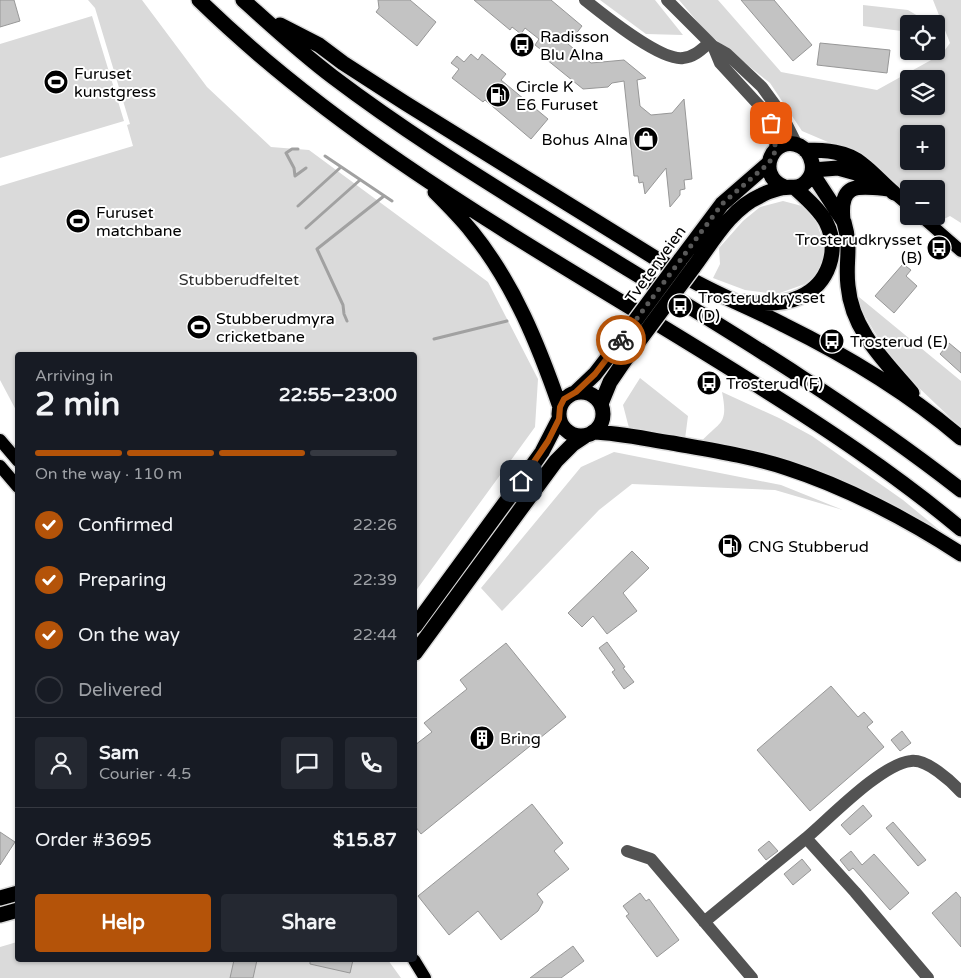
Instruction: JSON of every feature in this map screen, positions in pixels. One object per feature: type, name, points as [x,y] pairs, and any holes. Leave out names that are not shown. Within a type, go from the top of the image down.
[{"type":"highway","points":[[199,0],[282,75],[417,173],[542,253],[792,407],[874,463],[961,528]]},
{"type":"highway","points":[[243,0],[331,76],[399,124],[498,189],[803,377],[894,439],[961,490]]},
{"type":"highway","points":[[258,13],[319,45],[405,103],[666,266],[707,289],[737,301],[842,355],[922,406],[961,438]]},
{"type":"highway","name":"Tvetenveien","points":[[576,392],[595,374],[722,204],[785,145],[828,150],[849,157],[861,163],[887,187]]},
{"type":"highway","points":[[801,147],[810,155],[812,171],[839,220],[849,247],[847,280],[851,305],[858,324],[867,340],[922,406]]},
{"type":"highway","points":[[772,156],[770,173],[772,178],[839,220]]},
{"type":"highway","name":"Tvetenveien","points":[[601,404],[610,382],[625,360],[722,229],[740,208],[760,195],[806,183],[812,171],[838,168],[887,187]]},
{"type":"highway","points":[[417,173],[478,240],[514,294],[540,351],[566,430],[572,434],[616,434],[724,452],[787,468],[823,482],[897,516],[961,554]]},
{"type":"highway","points":[[737,301],[752,303],[792,300],[806,294],[818,285],[827,273],[832,258],[831,240],[839,220],[844,196],[853,189],[887,187]]},
{"type":"highway","points":[[417,623],[542,452],[568,396],[576,392],[588,392],[598,399],[601,404],[602,420],[589,434],[573,444],[556,461],[417,650]]},
{"type":"highway","points":[[0,898],[15,894]]},
{"type":"highway","points":[[0,915],[15,911]]},
{"type":"main road","name":"Tvetenveien","points":[[887,187],[900,198]]},
{"type":"main road","points":[[931,225],[961,251]]},
{"type":"main road","points":[[0,440],[15,458]]},
{"type":"main road","points":[[0,466],[15,484]]},
{"type":"main road","points":[[415,962],[425,978]]},
{"type":"street","points":[[585,0],[619,27],[673,58],[693,56],[711,44]]},
{"type":"street","points":[[668,0],[711,44],[727,54],[769,95],[801,147]]},
{"type":"street","points":[[711,44],[720,63],[766,114],[773,130],[772,156]]},
{"type":"street","points":[[704,922],[873,780],[900,763],[919,761],[953,783],[961,792]]},
{"type":"street","points":[[806,838],[928,978]]},
{"type":"street","points":[[627,851],[651,859],[752,978]]},
{"type":"green space","name":"Stubberudfeltet","points":[[88,0],[142,0],[207,87],[271,147],[309,150],[488,282],[538,379],[535,427],[417,589],[417,352],[15,352],[15,408],[0,380],[0,186],[133,146],[127,125],[130,124],[95,8]]},
{"type":"green space","points":[[600,0],[655,0],[683,35],[646,34]]},
{"type":"green space","points":[[679,0],[718,0],[781,72],[877,90],[900,77],[900,115],[945,115],[945,70],[913,70],[931,60],[945,60],[945,50],[950,43],[945,30],[945,15],[939,15],[933,0],[961,0],[961,223],[950,216],[945,218],[945,180],[900,180],[900,187],[856,154],[802,131],[770,83],[706,32]]},
{"type":"green space","points":[[863,5],[908,10],[916,15],[900,15],[900,31],[863,26]]},
{"type":"green space","name":"Furuset kunstgress","points":[[92,16],[124,121],[0,158],[0,44]]},
{"type":"green space","points":[[783,201],[802,206],[816,221],[826,252],[820,271],[805,284],[777,294],[745,290],[713,278],[720,264],[719,248],[743,221],[760,207]]},
{"type":"green space","points":[[859,297],[961,381],[961,428],[893,363],[859,306]]},
{"type":"green space","points":[[640,378],[688,416],[685,439],[629,428],[623,405]]},
{"type":"green space","points":[[722,392],[779,418],[812,436],[903,500],[954,542],[815,475],[699,444],[721,423],[724,412]]},
{"type":"green space","points":[[614,452],[781,485],[843,510],[775,490],[632,484],[599,510],[502,611],[481,588],[581,467]]},
{"type":"green space","points":[[15,943],[15,962],[389,962],[401,978],[0,978],[0,947]]},
{"type":"building","points":[[0,0],[14,0],[20,21],[0,27]]},
{"type":"building","points":[[378,0],[410,0],[436,22],[417,46],[376,12],[379,8]]},
{"type":"building","points":[[474,0],[551,0],[582,26],[568,44],[591,63],[624,60],[646,78],[637,80],[640,106],[651,115],[672,113],[684,99],[692,179],[684,180],[685,189],[680,190],[680,195],[670,207],[666,168],[645,194],[643,182],[639,183],[638,176],[634,176],[624,81],[612,83],[608,87],[583,89],[541,55],[544,52],[535,45],[539,39],[525,28],[521,34],[512,27],[510,30]]},
{"type":"building","points":[[741,0],[774,0],[812,45],[793,61]]},
{"type":"building","points":[[820,43],[890,50],[887,73],[817,65]]},
{"type":"building","points":[[471,54],[478,60],[482,54],[506,74],[501,80],[548,119],[531,139],[485,100],[483,102],[452,78],[459,69],[451,63],[457,56],[464,62]]},
{"type":"building","points":[[903,264],[911,270],[906,276],[917,286],[894,313],[875,296]]},
{"type":"building","points":[[949,343],[961,353],[961,373],[940,354]]},
{"type":"building","points":[[632,551],[649,568],[623,593],[637,611],[607,634],[593,616],[582,627],[568,613]]},
{"type":"building","points":[[607,642],[634,682],[624,689],[612,672],[615,670],[599,648]]},
{"type":"building","name":"Bring","points":[[506,643],[566,717],[421,834],[417,829],[417,743],[432,732],[424,723],[467,689],[460,680]]},
{"type":"building","points":[[831,686],[858,717],[864,712],[873,722],[867,727],[884,747],[810,811],[757,750]]},
{"type":"building","points":[[902,731],[911,743],[900,751],[891,740]]},
{"type":"building","points":[[532,804],[563,843],[554,851],[569,869],[537,894],[543,902],[538,911],[501,940],[478,911],[449,935],[418,896]]},
{"type":"building","points":[[863,805],[872,816],[850,835],[841,825]]},
{"type":"building","points":[[893,822],[926,860],[918,866],[886,828]]},
{"type":"building","points":[[0,832],[15,842],[0,865]]},
{"type":"building","points":[[769,841],[778,851],[766,860],[758,850]]},
{"type":"building","points":[[851,851],[862,865],[874,854],[909,893],[890,910],[853,868],[849,871],[840,860]]},
{"type":"building","points":[[802,859],[811,870],[793,885],[784,874]]},
{"type":"building","points":[[956,892],[961,898],[961,947],[932,913]]},
{"type":"building","points":[[640,893],[646,901],[649,899],[679,940],[657,957],[626,916],[629,914],[623,906]]},
{"type":"building","points":[[573,946],[584,961],[561,978],[530,978]]},
{"type":"building","points":[[234,962],[257,962],[253,978],[230,978]]},
{"type":"building","points":[[310,962],[353,962],[350,973],[310,964]]},
{"type":"waterway","points":[[298,149],[292,149],[286,153],[294,168],[295,176],[306,168]]},
{"type":"waterway","points":[[325,156],[392,201]]},
{"type":"waterway","points":[[298,206],[341,167]]},
{"type":"waterway","points":[[306,228],[360,180]]},
{"type":"waterway","points":[[347,321],[343,305],[317,249],[384,196]]},
{"type":"waterway","points":[[434,339],[507,321]]},
{"type":"way so far","points":[[621,340],[722,204],[769,163],[771,156],[776,150],[771,123]]},
{"type":"place","name":"Radisson Blu Alna","points":[[522,45]]},
{"type":"place","name":"Furuset kunstgress","points":[[56,82]]},
{"type":"place","name":"Circle K E6 Furuset","points":[[498,95]]},
{"type":"place","name":"Bohus Alna","points":[[646,139]]},
{"type":"place","name":"Furuset matchbane","points":[[78,221]]},
{"type":"place","name":"Trosterudkrysset (B)","points":[[939,248]]},
{"type":"place","name":"Trosterudkrysset (D)","points":[[680,306]]},
{"type":"place","name":"Stubberudmyra cricketbane","points":[[199,327]]},
{"type":"place","name":"Trosterud (E)","points":[[832,341]]},
{"type":"place","name":"Trosterud (F)","points":[[709,383]]},
{"type":"place","name":"CNG Stubberud","points":[[730,546]]},
{"type":"place","name":"Bring","points":[[482,738]]},
{"type":"route","points":[[521,481],[548,441],[559,419],[560,407],[564,399],[576,392],[595,374],[621,340]]}]
